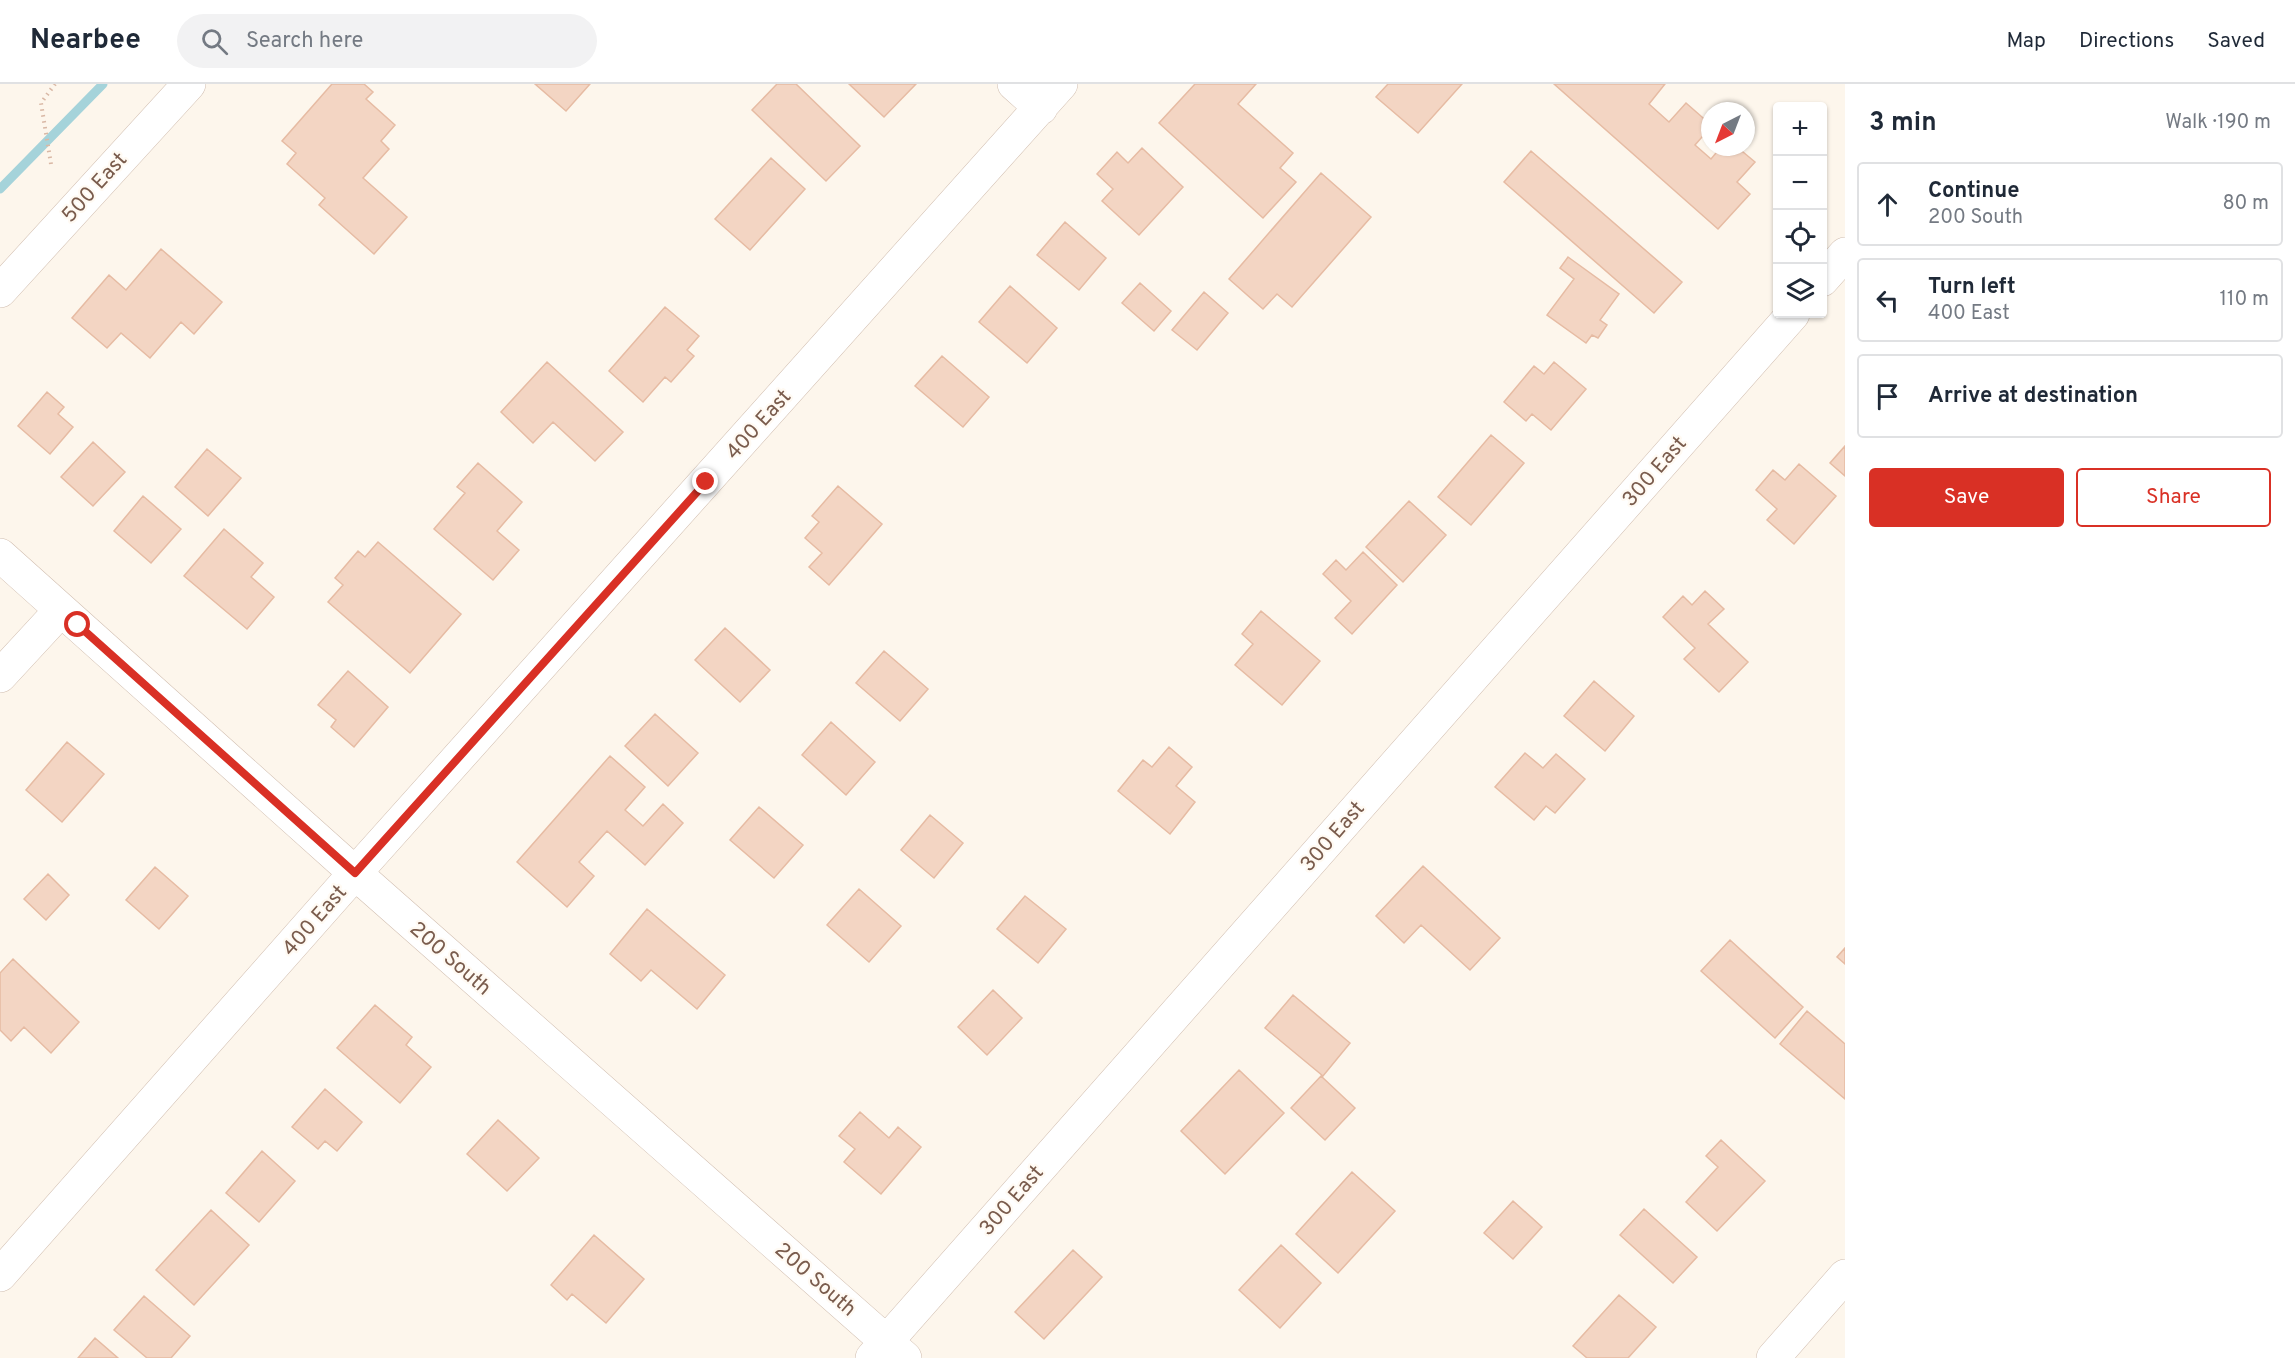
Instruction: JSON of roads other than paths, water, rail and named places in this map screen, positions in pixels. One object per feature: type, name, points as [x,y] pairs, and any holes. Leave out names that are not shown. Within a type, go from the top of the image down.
[{"type":"street","name":"500 East","points":[[0,291],[189,84]]},
{"type":"street","points":[[1014,84],[1051,96]]},
{"type":"street","name":"400 East","points":[[0,1275],[355,873],[1051,96]]},
{"type":"street","points":[[1827,274],[1845,254]]},
{"type":"street","name":"300 East","points":[[888,1353],[1790,318]]},
{"type":"street","name":"200 South","points":[[0,555],[888,1353]]},
{"type":"street","points":[[0,676],[61,610]]},
{"type":"street","points":[[1773,1358],[1845,1276]]},
{"type":"waterway","points":[[0,189],[103,84]]}]
